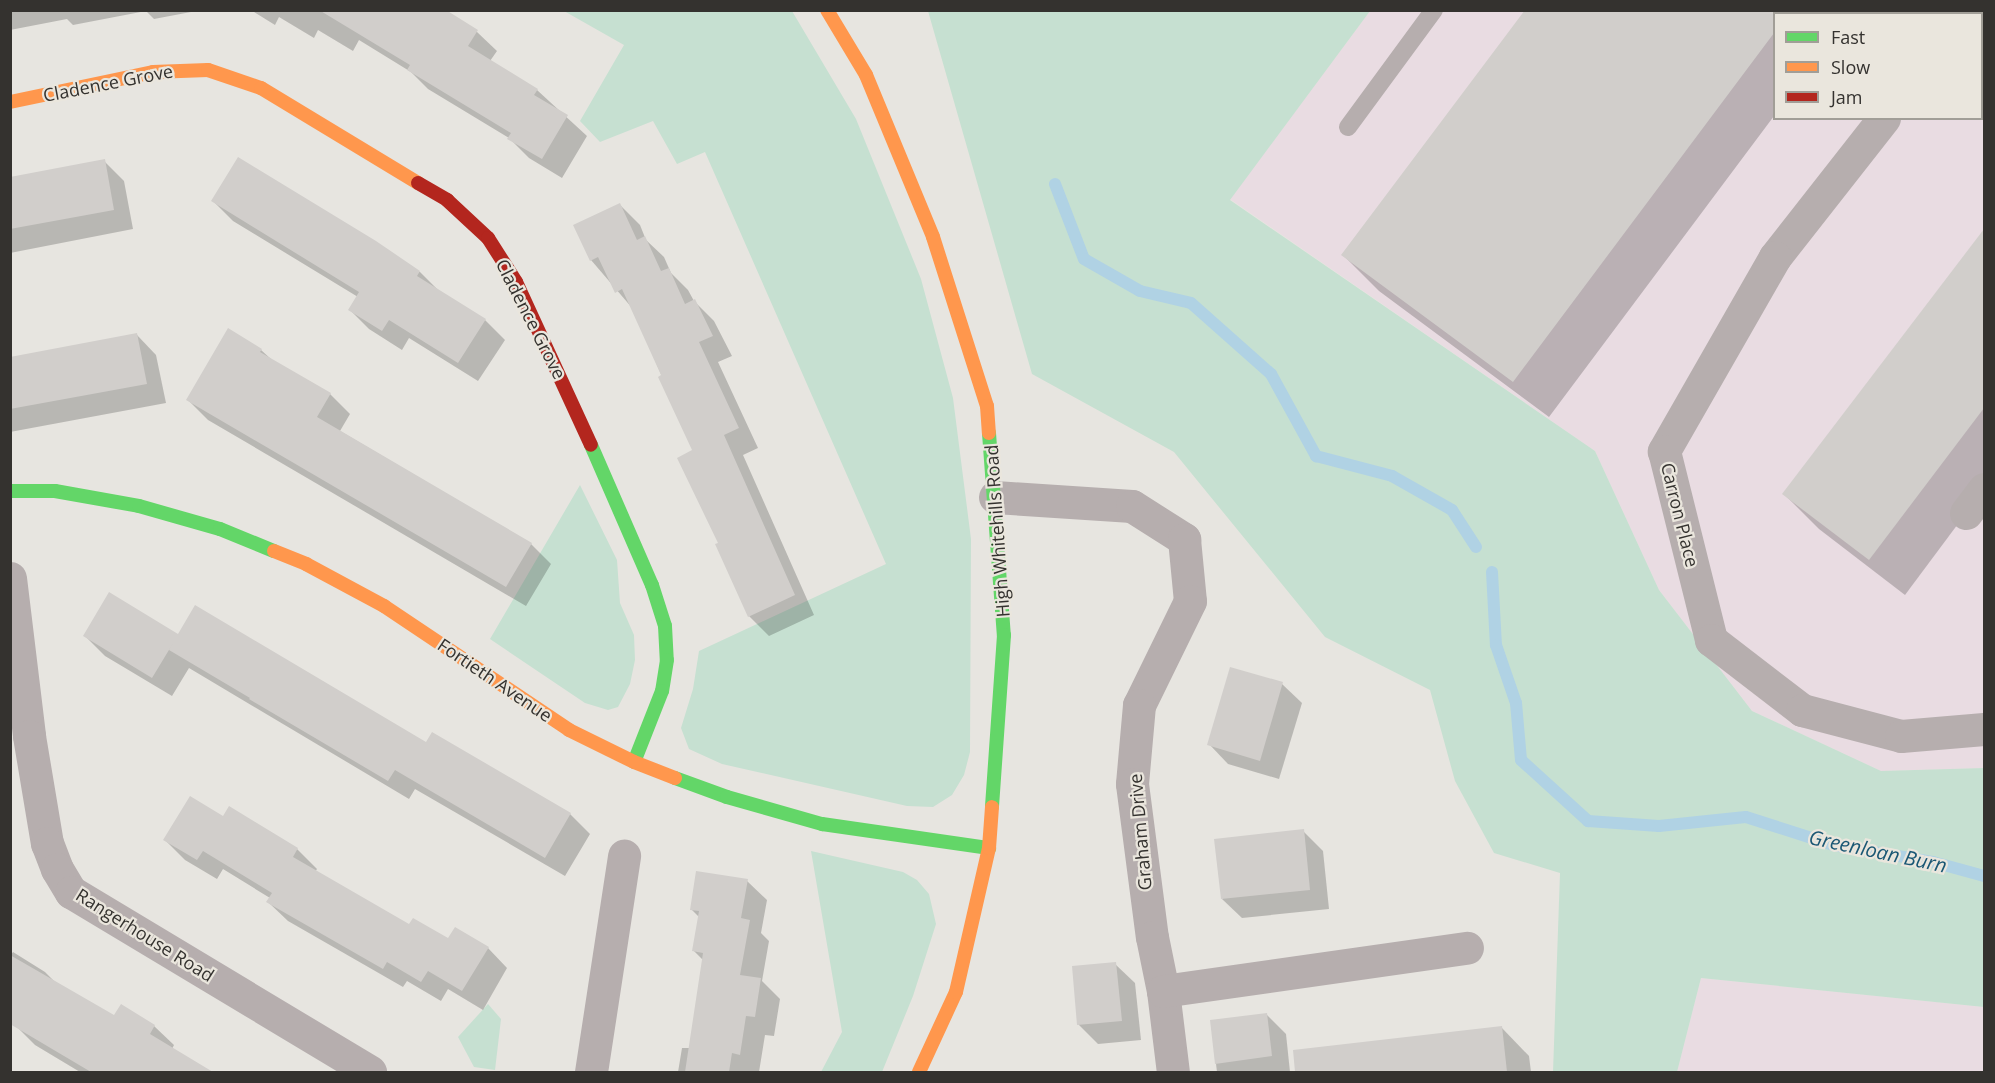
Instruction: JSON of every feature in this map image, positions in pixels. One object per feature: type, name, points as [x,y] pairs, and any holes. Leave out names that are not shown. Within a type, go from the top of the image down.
[{"type":"street","name":"High Whitehills Road","points":[[827,10],[866,75],[933,237],[987,406],[995,498],[1004,635],[989,848],[956,992],[919,1072]]},
{"type":"street","name":"Cladence Grove","points":[[10,102],[153,72],[208,70],[236,77],[290,104],[447,200],[488,238],[516,282],[565,387],[652,585],[665,626],[667,660],[662,691],[634,762]]},
{"type":"street","name":"Carron Place","points":[[1882,120],[1775,257],[1664,451],[1711,640],[1802,710],[1901,736],[1984,729]]},
{"type":"street","name":"Fortieth Avenue","points":[[10,491],[55,491],[139,506],[220,529],[306,564],[384,606],[569,730],[634,762],[727,797],[822,824],[989,848]]},
{"type":"street","name":"Graham Drive","points":[[995,498],[1132,506],[1184,539],[1190,601],[1139,705],[1132,784],[1152,938],[1163,991]]},
{"type":"street","name":"Rangerhouse Road","points":[[10,578],[29,736],[47,843],[57,869],[71,892],[370,1072]]},
{"type":"street","points":[[591,1072],[624,856]]},
{"type":"street","points":[[1173,1072],[1163,991],[1467,948]]},
{"type":"lane","points":[[1348,127],[1434,10]]},
{"type":"shaded area","points":[[1370,11],[1984,11],[1984,768],[1881,771],[1752,711],[1659,590],[1595,451],[1230,199]]},
{"type":"shaded area","points":[[1701,978],[1984,1007],[1984,1072],[1677,1072]]},
{"type":"green space","points":[[564,11],[792,11],[856,119],[921,279],[953,398],[971,539],[970,752],[964,775],[952,795],[933,807],[907,806],[722,764],[689,749],[681,728],[693,689],[699,651],[886,564],[705,152],[677,164],[653,121],[600,142],[580,121],[624,45]]},
{"type":"green space","points":[[928,11],[1370,11],[1230,200],[1595,451],[1659,590],[1752,711],[1881,771],[1984,768],[1984,1007],[1701,978],[1677,1072],[1553,1072],[1560,873],[1494,853],[1455,781],[1430,690],[1325,637],[1174,452],[1032,374]]},
{"type":"green space","points":[[580,485],[617,560],[620,603],[634,635],[635,660],[630,684],[618,707],[608,710],[585,703],[490,639]]},
{"type":"green space","points":[[811,851],[903,872],[917,880],[929,894],[936,924],[913,996],[882,1072],[821,1072],[842,1032]]},
{"type":"green space","points":[[488,1004],[501,1019],[495,1070],[474,1067],[458,1037]]},
{"type":"building","points":[[319,10],[446,10],[478,30],[468,46],[538,89],[534,95],[568,115],[542,159],[507,139],[511,133],[407,70],[410,65]]},
{"type":"building","points":[[1525,10],[1791,10],[1790,12],[1773,12],[1773,34],[1513,382],[1341,255]]},
{"type":"building","points":[[238,157],[376,241],[420,271],[417,276],[486,319],[458,363],[389,320],[382,331],[348,310],[359,292],[211,201]]},
{"type":"building","points":[[105,159],[114,210],[10,229],[10,177]]},
{"type":"building","points":[[620,203],[637,240],[645,236],[661,271],[669,268],[685,304],[695,299],[713,336],[699,342],[739,428],[724,435],[795,595],[748,617],[715,544],[718,543],[677,458],[692,450],[658,377],[661,375],[622,289],[615,293],[598,257],[590,261],[573,225]]},
{"type":"building","points":[[1984,229],[1984,408],[1869,560],[1782,494]]},
{"type":"building","points":[[228,328],[262,349],[260,352],[331,393],[317,417],[532,543],[506,587],[186,400]]},
{"type":"building","points":[[137,333],[147,384],[10,409],[10,357]]},
{"type":"building","points":[[109,592],[178,634],[195,605],[426,742],[432,732],[571,813],[545,858],[395,770],[388,781],[169,650],[175,640],[152,678],[83,636]]},
{"type":"building","points":[[1230,667],[1283,682],[1260,761],[1207,745]]},
{"type":"building","points":[[190,796],[223,816],[229,806],[298,848],[293,857],[409,924],[413,918],[448,938],[455,927],[489,947],[462,991],[428,971],[421,982],[387,962],[383,969],[266,902],[272,893],[203,851],[197,860],[163,840]]},
{"type":"building","points":[[1304,829],[1310,890],[1221,899],[1214,839]]},
{"type":"building","points":[[696,871],[748,879],[741,918],[750,920],[740,975],[761,978],[755,1017],[746,1016],[740,1055],[732,1053],[729,1072],[685,1072],[703,953],[692,951],[699,911],[690,910]]},
{"type":"building","points":[[10,955],[114,1015],[121,1004],[155,1025],[150,1034],[213,1072],[91,1072],[10,1024]]},
{"type":"building","points":[[1116,962],[1122,1021],[1077,1025],[1072,966]]},
{"type":"building","points":[[1267,1013],[1272,1056],[1215,1064],[1210,1020]]},
{"type":"building","points":[[1502,1026],[1507,1072],[1295,1072],[1293,1050]]},
{"type":"waterway","name":"Greenloan Burn","points":[[1055,184],[1084,259],[1140,291],[1191,303],[1271,374],[1316,456],[1392,476],[1452,510],[1476,547]]},
{"type":"waterway","name":"Greenloan Burn","points":[[1492,572],[1496,645],[1516,703],[1521,760],[1588,821],[1659,826],[1746,817],[1833,845],[1933,862],[1984,876]]},
{"type":"traffic: fast","points":[[989,433],[1004,635],[992,807]]},
{"type":"traffic: fast","points":[[591,445],[652,585],[665,626],[667,660],[662,691],[634,762]]},
{"type":"traffic: fast","points":[[10,491],[55,491],[139,506],[220,529],[274,551]]},
{"type":"traffic: fast","points":[[675,778],[727,797],[822,824],[989,848]]},
{"type":"traffic: slow","points":[[827,10],[866,75],[933,237],[987,406],[989,433]]},
{"type":"traffic: slow","points":[[10,102],[153,72],[208,70],[261,88],[418,183]]},
{"type":"traffic: slow","points":[[274,551],[306,564],[384,606],[569,730],[634,762],[675,778]]},
{"type":"traffic: slow","points":[[919,1072],[956,992],[989,848],[992,807]]},
{"type":"traffic: jam","points":[[418,183],[447,200],[488,238],[516,282],[591,445]]}]
